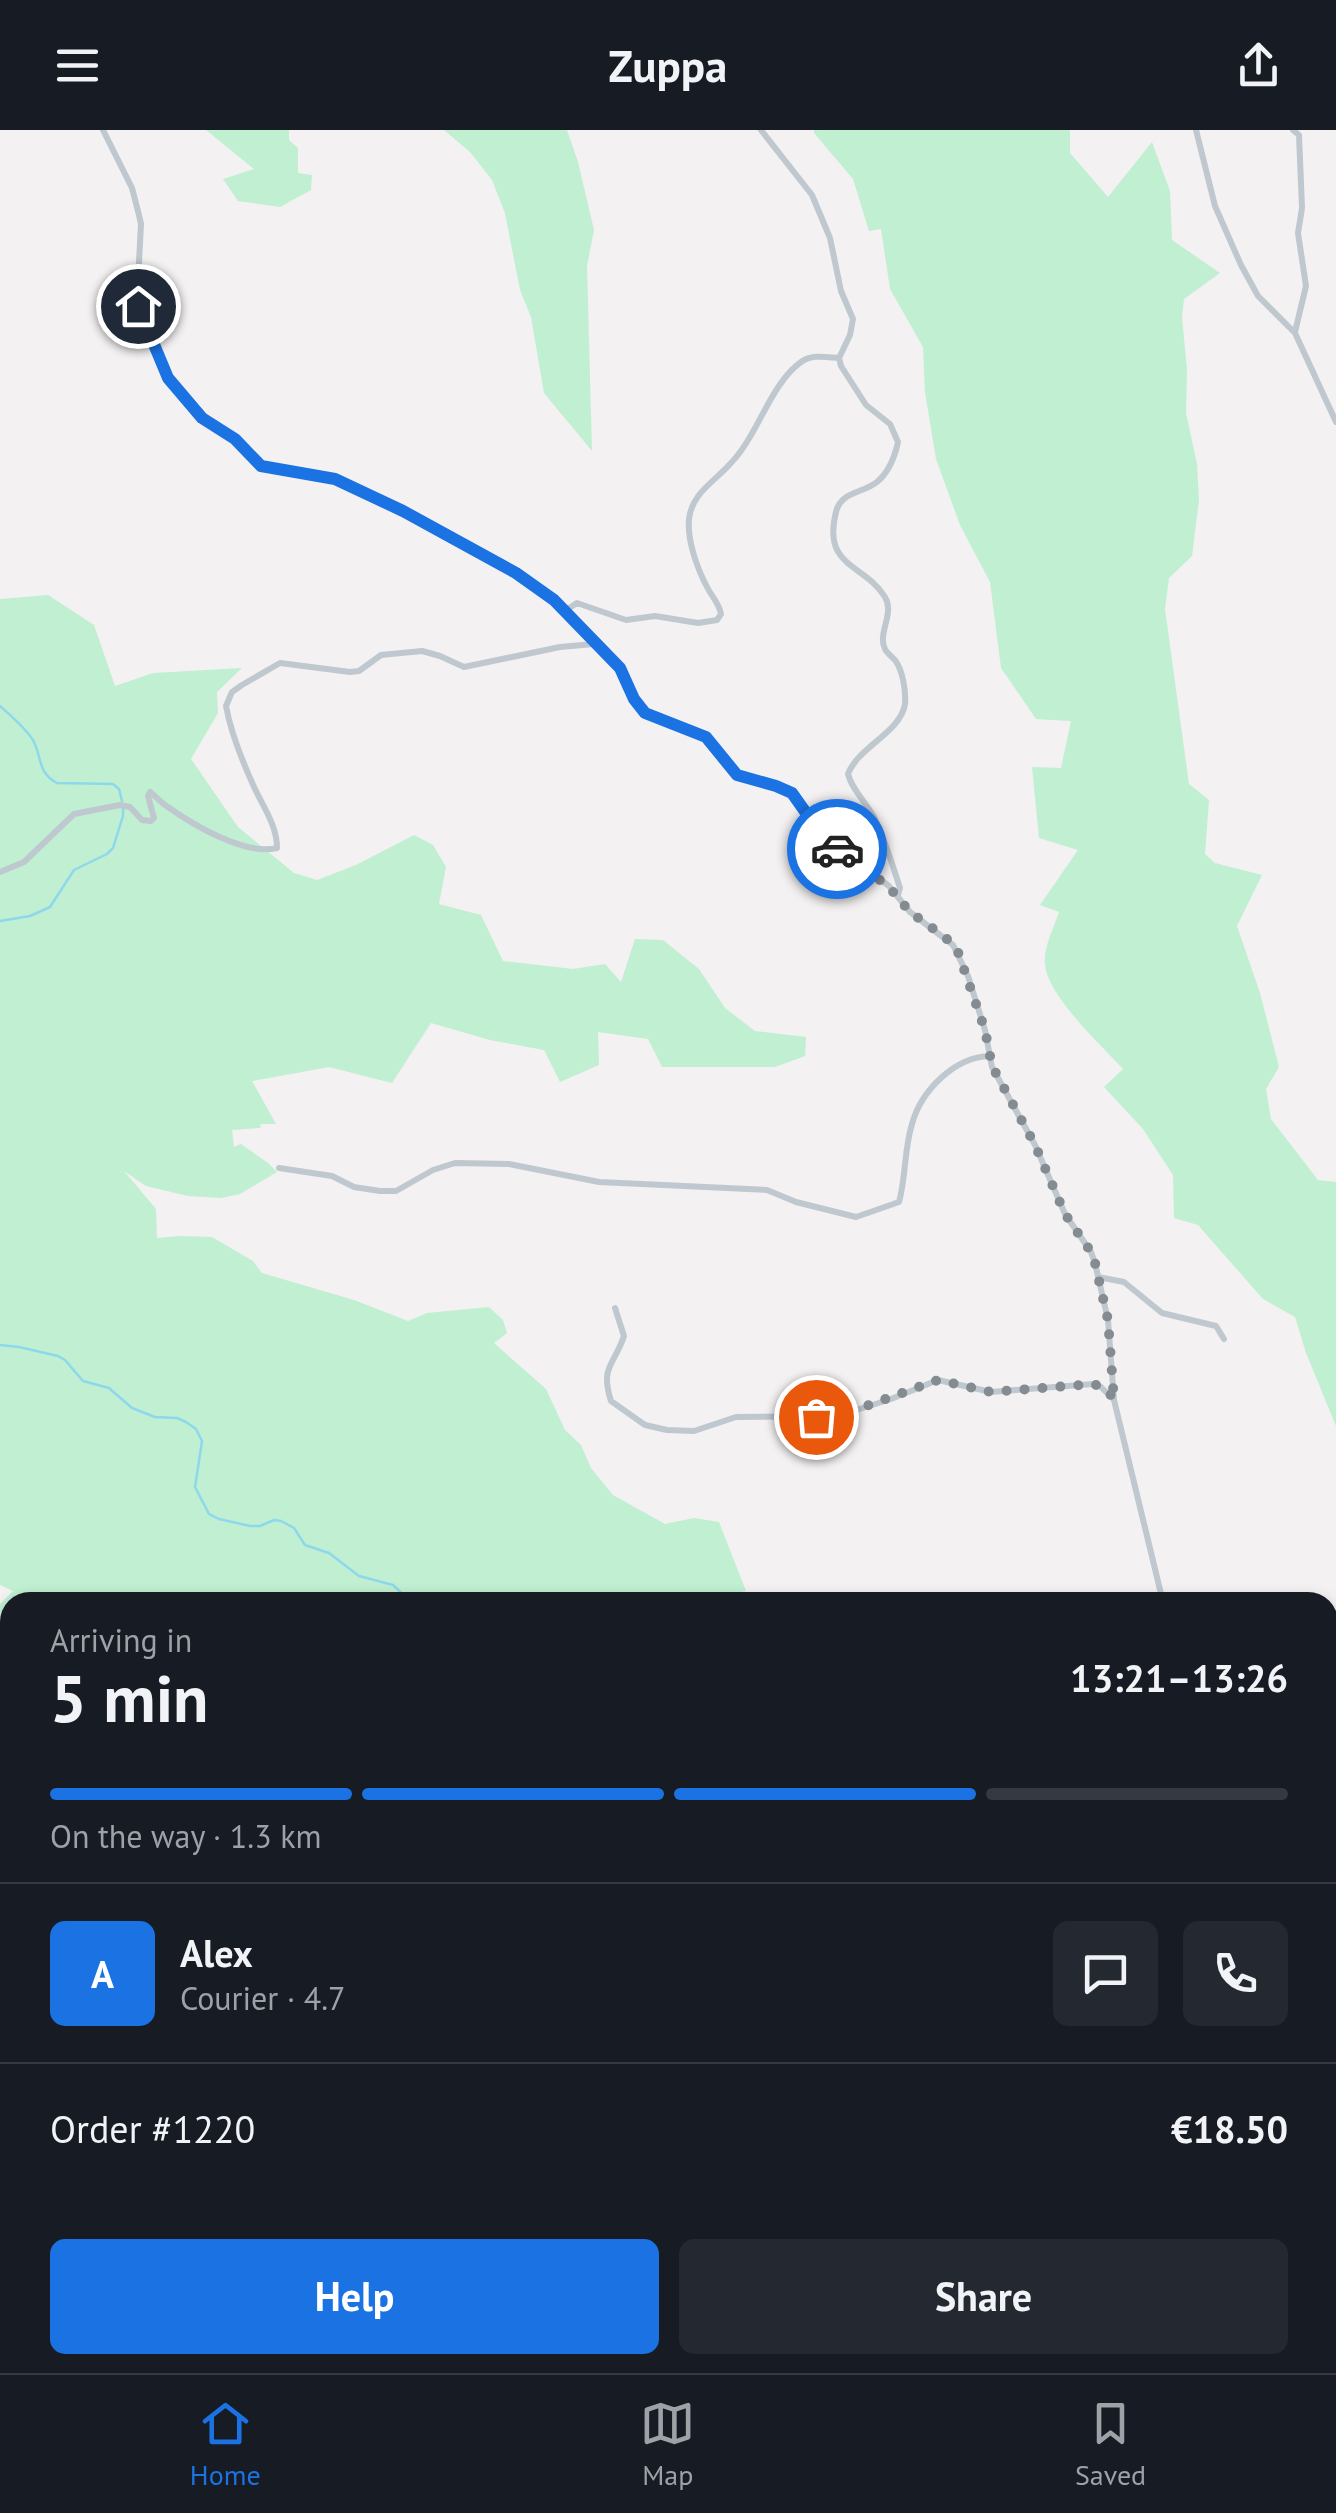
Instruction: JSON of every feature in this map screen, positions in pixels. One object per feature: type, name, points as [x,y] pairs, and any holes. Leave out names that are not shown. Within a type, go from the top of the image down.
[{"type":"street","points":[[103,130],[132,188],[142,224],[136,283],[138,306],[168,378],[194,409],[235,439],[261,466],[345,483],[516,573],[566,610],[620,668],[645,713],[706,737],[737,775],[792,793],[828,840],[888,886],[910,912],[946,938],[958,952],[985,1030],[992,1066],[1035,1145],[1065,1214],[1091,1252],[1108,1320],[1114,1400],[1160,1592]]},
{"type":"street","points":[[761,130],[812,195],[830,238],[841,290],[853,320],[838,358],[840,366],[866,406],[884,418],[898,442],[890,466],[881,478],[840,503],[834,538],[845,562],[887,601],[883,644],[902,679],[905,702],[901,716],[857,759],[848,774],[878,828],[900,888],[898,896]]},
{"type":"street","points":[[1196,130],[1215,206],[1241,265],[1258,296],[1295,333],[1336,422]]},
{"type":"street","points":[[1294,130],[1299,135],[1302,208],[1298,232],[1306,286],[1295,333]]},
{"type":"street","points":[[566,610],[578,602],[626,620],[655,616],[698,623],[716,620],[720,608],[706,586],[690,539],[692,506],[699,492],[732,462],[753,434],[767,406],[797,364],[810,356],[838,358]]},
{"type":"street","points":[[0,872],[24,862],[69,816],[123,805],[142,820],[151,821],[150,792],[168,808],[214,833],[253,849],[277,848],[272,822],[253,786],[226,712],[232,692],[280,663],[350,672],[381,655],[422,650],[464,666],[595,644]]},
{"type":"street","points":[[279,1168],[332,1176],[365,1190],[396,1191],[445,1165],[509,1164],[600,1182],[768,1190],[796,1202],[856,1216],[899,1202],[912,1123],[927,1094],[956,1067],[980,1056],[990,1056]]},
{"type":"street","points":[[1098,1277],[1124,1282],[1162,1314],[1216,1326],[1224,1339]]},
{"type":"street","points":[[615,1308],[624,1336],[607,1369],[611,1401],[640,1423],[667,1430],[699,1430],[736,1417],[838,1416],[943,1380],[991,1392],[1094,1384],[1108,1391],[1114,1400]]},
{"type":"green space","points":[[206,130],[289,130],[289,140],[298,148],[298,173],[312,175],[311,190],[280,207],[238,201],[223,179],[254,169]]},
{"type":"green space","points":[[444,130],[567,130],[594,230],[587,266],[592,451],[544,393],[531,317],[520,290],[505,213],[492,180],[470,152]]},
{"type":"green space","points":[[814,130],[1070,130],[1070,153],[1108,197],[1152,142],[1170,191],[1172,240],[1220,273],[1184,299],[1186,413],[1197,464],[1199,500],[1192,556],[1169,578],[1165,609],[1189,784],[1209,800],[1205,854],[1215,863],[1262,875],[1237,926],[1279,1067],[1266,1089],[1271,1119],[1318,1180],[1336,1182],[1336,1426],[1295,1317],[1263,1299],[1198,1225],[1174,1218],[1173,1175],[1143,1129],[1104,1087],[1123,1069],[1076,1019],[1048,976],[1046,951],[1059,912],[1040,905],[1078,850],[1039,838],[1032,767],[1061,768],[1071,721],[1036,719],[1001,668],[990,582],[960,525],[936,459],[925,392],[923,347],[890,289],[881,229],[869,231],[853,179]]},
{"type":"green space","points":[[48,595],[94,625],[115,686],[153,673],[242,668],[217,692],[218,713],[191,759],[238,827],[294,873],[317,880],[414,835],[433,845],[446,867],[439,904],[481,915],[503,961],[573,969],[605,964],[621,982],[635,939],[663,940],[699,969],[725,1008],[755,1031],[806,1037],[805,1056],[775,1067],[662,1067],[648,1039],[598,1032],[599,1065],[560,1082],[544,1050],[431,1023],[392,1083],[329,1067],[252,1081],[276,1124],[232,1130],[234,1147],[241,1144],[277,1172],[240,1194],[221,1198],[188,1196],[146,1186],[124,1171],[156,1209],[157,1238],[212,1237],[253,1261],[262,1273],[354,1300],[408,1321],[427,1313],[489,1307],[503,1320],[507,1333],[494,1343],[546,1389],[565,1430],[581,1445],[591,1468],[613,1495],[665,1524],[694,1518],[719,1522],[746,1591],[12,1592],[0,1585],[0,599]]},
{"type":"waterway","points":[[0,706],[31,737],[43,770],[51,779],[57,783],[113,784],[122,801]]},
{"type":"waterway","points":[[0,921],[30,916],[50,907],[74,870],[113,848],[123,809]]},
{"type":"waterway","points":[[0,1345],[58,1356],[83,1381],[109,1388],[132,1408],[155,1417],[177,1418],[196,1429],[202,1441],[195,1487],[209,1514],[250,1526],[281,1521],[294,1528],[305,1545],[329,1553],[359,1576],[393,1585],[400,1592]]},
{"type":"way so far","points":[[816,1417],[847,1413],[943,1380],[991,1392],[1094,1384],[1108,1391],[1114,1400],[1108,1320],[1095,1263],[1065,1214],[1035,1145],[992,1066],[985,1030],[958,952],[946,938],[910,912],[894,891],[837,849]]},
{"type":"route","points":[[138,306],[174,386],[202,418],[235,439],[261,466],[345,483],[516,573],[566,610],[620,668],[634,699],[648,716],[706,737],[737,775],[792,793],[837,849]]}]
